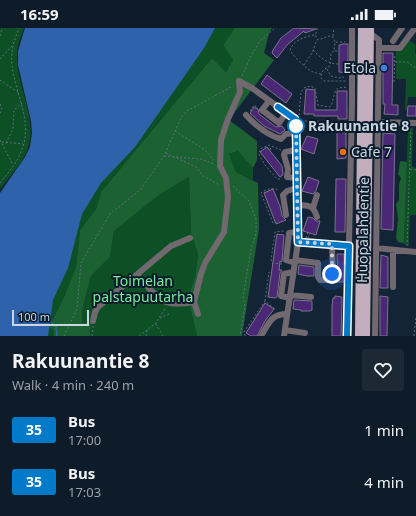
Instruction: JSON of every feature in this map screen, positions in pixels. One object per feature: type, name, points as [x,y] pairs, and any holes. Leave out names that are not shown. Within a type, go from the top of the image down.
[{"type":"main road","name":"Huopalahdentie","points":[[359,336],[362,28]]},
{"type":"main road","name":"Huopalahdentie","points":[[366,336],[370,30]]},
{"type":"street","name":"Huopalahdentie","points":[[347,336],[352,122],[352,28]]},
{"type":"street","points":[[393,41],[402,28]]},
{"type":"street","points":[[380,48],[400,48],[415,28]]},
{"type":"street","name":"Huopalahdentie","points":[[370,30],[379,40],[380,48],[375,336]]},
{"type":"street","points":[[352,98],[369,76]]},
{"type":"street","points":[[239,82],[252,88],[297,120],[297,205],[295,232],[298,242],[285,333],[305,333]]},
{"type":"street","points":[[198,314],[194,302],[206,263],[224,232],[228,196],[226,178],[220,166],[221,140],[228,119],[240,92],[239,82]]},
{"type":"street","points":[[269,101],[262,110],[279,123],[286,113]]},
{"type":"street","points":[[246,115],[252,122],[272,136],[281,138],[286,134],[296,133]]},
{"type":"street","points":[[378,122],[414,123]]},
{"type":"street","points":[[296,150],[285,152],[284,155],[288,169],[287,177],[297,178]]},
{"type":"street","points":[[286,215],[284,194],[287,191],[297,188]]},
{"type":"street","points":[[317,195],[313,208],[317,217]]},
{"type":"street","points":[[297,205],[309,206],[313,208]]},
{"type":"street","points":[[295,232],[289,233],[286,260],[318,263],[318,277],[320,280],[331,280],[332,278],[332,244]]},
{"type":"street","points":[[93,321],[98,307],[171,246],[190,238]]},
{"type":"street","points":[[298,242],[349,246]]},
{"type":"street","points":[[376,248],[416,252]]},
{"type":"street","points":[[393,250],[393,287]]},
{"type":"street","points":[[293,272],[284,274],[281,296],[311,297]]},
{"type":"street","points":[[137,275],[161,300],[169,304],[194,302]]},
{"type":"street","points":[[261,336],[271,319],[276,315],[288,314]]},
{"type":"path","points":[[0,36],[2,28]]},
{"type":"path","points":[[0,182],[14,166],[21,152],[26,130],[26,121],[14,72],[13,46],[19,28]]},
{"type":"path","points":[[64,336],[77,309],[81,264],[110,214],[132,198],[140,190],[164,156],[175,131],[187,111],[231,88],[239,82],[260,41],[275,28]]},
{"type":"path","points":[[315,35],[317,28]]},
{"type":"path","points":[[334,28],[333,37],[335,42],[334,51],[331,53],[331,64],[323,70],[321,78],[324,81],[345,81]]},
{"type":"path","points":[[315,35],[318,40]]},
{"type":"path","points":[[315,35],[301,38],[291,47],[290,50],[293,55],[309,70],[313,73],[321,74]]},
{"type":"path","points":[[304,65],[314,50],[316,41],[329,36],[333,37]]},
{"type":"path","points":[[335,42],[344,42]]},
{"type":"path","points":[[0,59],[13,46]]},
{"type":"path","points":[[394,82],[395,48]]},
{"type":"path","points":[[314,50],[319,56],[331,64],[339,64]]},
{"type":"path","points":[[334,51],[339,51]]},
{"type":"path","points":[[395,62],[407,62],[416,68]]},
{"type":"path","points":[[326,68],[331,76],[338,78],[344,77]]},
{"type":"path","points":[[0,80],[19,93]]},
{"type":"path","points":[[348,87],[338,88],[336,90],[333,103],[328,107],[318,105],[315,88],[310,86],[304,88],[301,92],[297,120],[352,122]]},
{"type":"path","points":[[6,143],[13,129],[14,110],[22,103]]},
{"type":"path","points":[[0,104],[2,109],[0,114]]},
{"type":"path","points":[[246,115],[254,105],[262,110]]},
{"type":"path","points":[[407,246],[410,169],[414,123]]},
{"type":"path","points":[[175,131],[204,150],[220,166]]},
{"type":"path","points":[[1,141],[6,143],[24,144]]},
{"type":"path","points":[[1,141],[14,166]]},
{"type":"path","points":[[285,152],[269,145],[260,149],[259,155],[277,179],[287,177]]},
{"type":"path","points":[[270,150],[272,146]]},
{"type":"path","points":[[166,152],[196,166],[203,176],[227,189]]},
{"type":"path","points":[[164,156],[201,159],[220,166]]},
{"type":"path","points":[[410,169],[416,170]]},
{"type":"path","points":[[275,177],[278,174]]},
{"type":"path","points":[[226,178],[250,201],[256,219],[256,234],[251,249],[243,297],[245,307],[240,336]]},
{"type":"path","points":[[273,223],[265,198],[261,193],[273,188],[284,194]]},
{"type":"path","points":[[286,260],[283,264],[272,263],[270,260],[275,232],[295,232]]},
{"type":"path","points":[[307,238],[309,233]]},
{"type":"path","points":[[245,336],[244,332],[260,310],[264,301],[268,289],[269,272]]},
{"type":"path","points":[[264,301],[275,309],[273,313],[276,315]]},
{"type":"path","points":[[139,336],[156,323],[169,304]]},
{"type":"path","points":[[159,318],[171,313]]},
{"type":"path","points":[[414,336],[416,316]]},
{"type":"path","points":[[92,336],[93,321]]},
{"type":"path","points":[[156,323],[163,336]]},
{"type":"path","points":[[146,336],[147,330]]},
{"type":"green space","points":[[0,28],[24,28],[19,41],[17,55],[20,78],[29,114],[30,137],[26,154],[0,189]]},
{"type":"green space","points":[[177,28],[234,28],[223,45],[233,60],[226,72],[212,58],[101,192],[96,209],[80,230],[76,267],[64,297],[49,327],[54,330],[54,336],[48,336],[29,268]]},
{"type":"green space","points":[[234,28],[272,28],[269,33],[264,53],[274,60],[229,120],[257,141],[257,160],[253,168],[238,151],[229,154],[236,172],[258,183],[259,229],[242,336],[197,336],[188,298],[195,277],[198,254],[191,233],[189,177],[159,195],[114,231],[110,257],[91,276],[82,311],[82,323],[91,323],[90,336],[54,336],[54,330],[49,327],[64,297],[76,267],[80,230],[96,209],[101,192],[212,58],[226,72],[233,60],[223,45]]},
{"type":"green space","points":[[409,40],[416,45],[416,97],[408,97],[407,110],[405,110],[406,79],[396,79],[396,50]]},
{"type":"green space","points":[[408,128],[413,128],[412,166],[416,168],[416,215],[410,215],[409,245],[404,244]]},
{"type":"green space","points":[[238,151],[253,168],[253,180],[236,172],[229,154]]},
{"type":"green space","points":[[401,161],[407,162],[404,243],[398,242],[396,238],[398,219],[396,204],[399,200],[399,184],[401,178],[398,174]]},
{"type":"green space","name":"Toimelan palstapuutarha","points":[[189,177],[191,233],[198,254],[195,277],[188,298],[197,336],[90,336],[91,323],[82,323],[82,311],[91,276],[110,257],[114,231],[159,195]]},
{"type":"water","points":[[25,28],[215,28],[204,48],[135,147],[101,183],[82,214],[68,268],[53,300],[48,336],[0,336],[0,193],[25,157],[30,147],[32,133],[31,121],[18,65],[18,51]]},
{"type":"building","points":[[294,28],[316,29],[305,33],[304,31],[287,45],[277,58],[272,53],[273,50],[281,38]]},
{"type":"building","points":[[348,44],[348,73],[339,72],[339,45]]},
{"type":"building","points":[[383,53],[393,53],[392,105],[398,105],[398,115],[384,114]]},
{"type":"building","points":[[267,75],[292,94],[286,103],[261,84]]},
{"type":"building","points":[[306,89],[315,90],[315,110],[337,110],[337,91],[347,91],[347,119],[338,119],[338,116],[314,116],[314,114],[304,114]]},
{"type":"building","points":[[408,106],[416,106],[416,116],[407,116]]},
{"type":"building","points":[[254,107],[258,109],[259,114],[276,127],[282,126],[285,130],[280,134],[264,126],[250,113]]},
{"type":"building","points":[[337,132],[346,133],[346,158],[337,159]]},
{"type":"building","points":[[383,133],[395,134],[393,230],[381,229]]},
{"type":"building","points":[[307,136],[318,139],[314,154],[301,149]]},
{"type":"building","points":[[267,147],[282,166],[283,175],[280,177],[260,152]]},
{"type":"building","points":[[308,177],[319,181],[316,191],[313,194],[302,191]]},
{"type":"building","points":[[336,179],[346,179],[345,232],[335,232]]},
{"type":"building","points":[[273,189],[280,206],[282,216],[286,220],[276,224],[264,193]]},
{"type":"building","points":[[308,217],[313,218],[316,221],[320,221],[316,235],[303,231]]},
{"type":"building","points":[[277,234],[284,235],[282,262],[280,261],[279,270],[282,270],[280,273],[277,297],[275,298],[268,297]]},
{"type":"building","points":[[337,254],[344,254],[344,282],[335,282],[338,278]]},
{"type":"building","points":[[381,255],[388,257],[388,288],[380,288]]},
{"type":"building","points":[[299,265],[314,267],[314,276],[298,274]]},
{"type":"building","points":[[335,296],[342,297],[341,336],[332,336],[332,306],[333,298],[335,298]]},
{"type":"building","points":[[380,296],[388,297],[387,336],[380,336]]},
{"type":"building","points":[[294,300],[312,301],[312,310],[301,311],[293,309]]},
{"type":"building","points":[[265,303],[274,309],[265,321],[257,336],[251,336],[246,333]]},
{"type":"waterway","points":[[50,321],[56,327],[57,336]]},
{"type":"bus line","name":"35","points":[[278,107],[295,119],[296,124],[298,242],[349,246],[347,336]]},
{"type":"place","name":"Etola","points":[[384,68]]},
{"type":"place","name":"Rakuunantie 8","points":[[296,126]]},
{"type":"place","name":"Cafe 7","points":[[343,152]]},
{"type":"route","points":[[296,126],[296,124],[298,242],[332,244],[332,274]]}]
